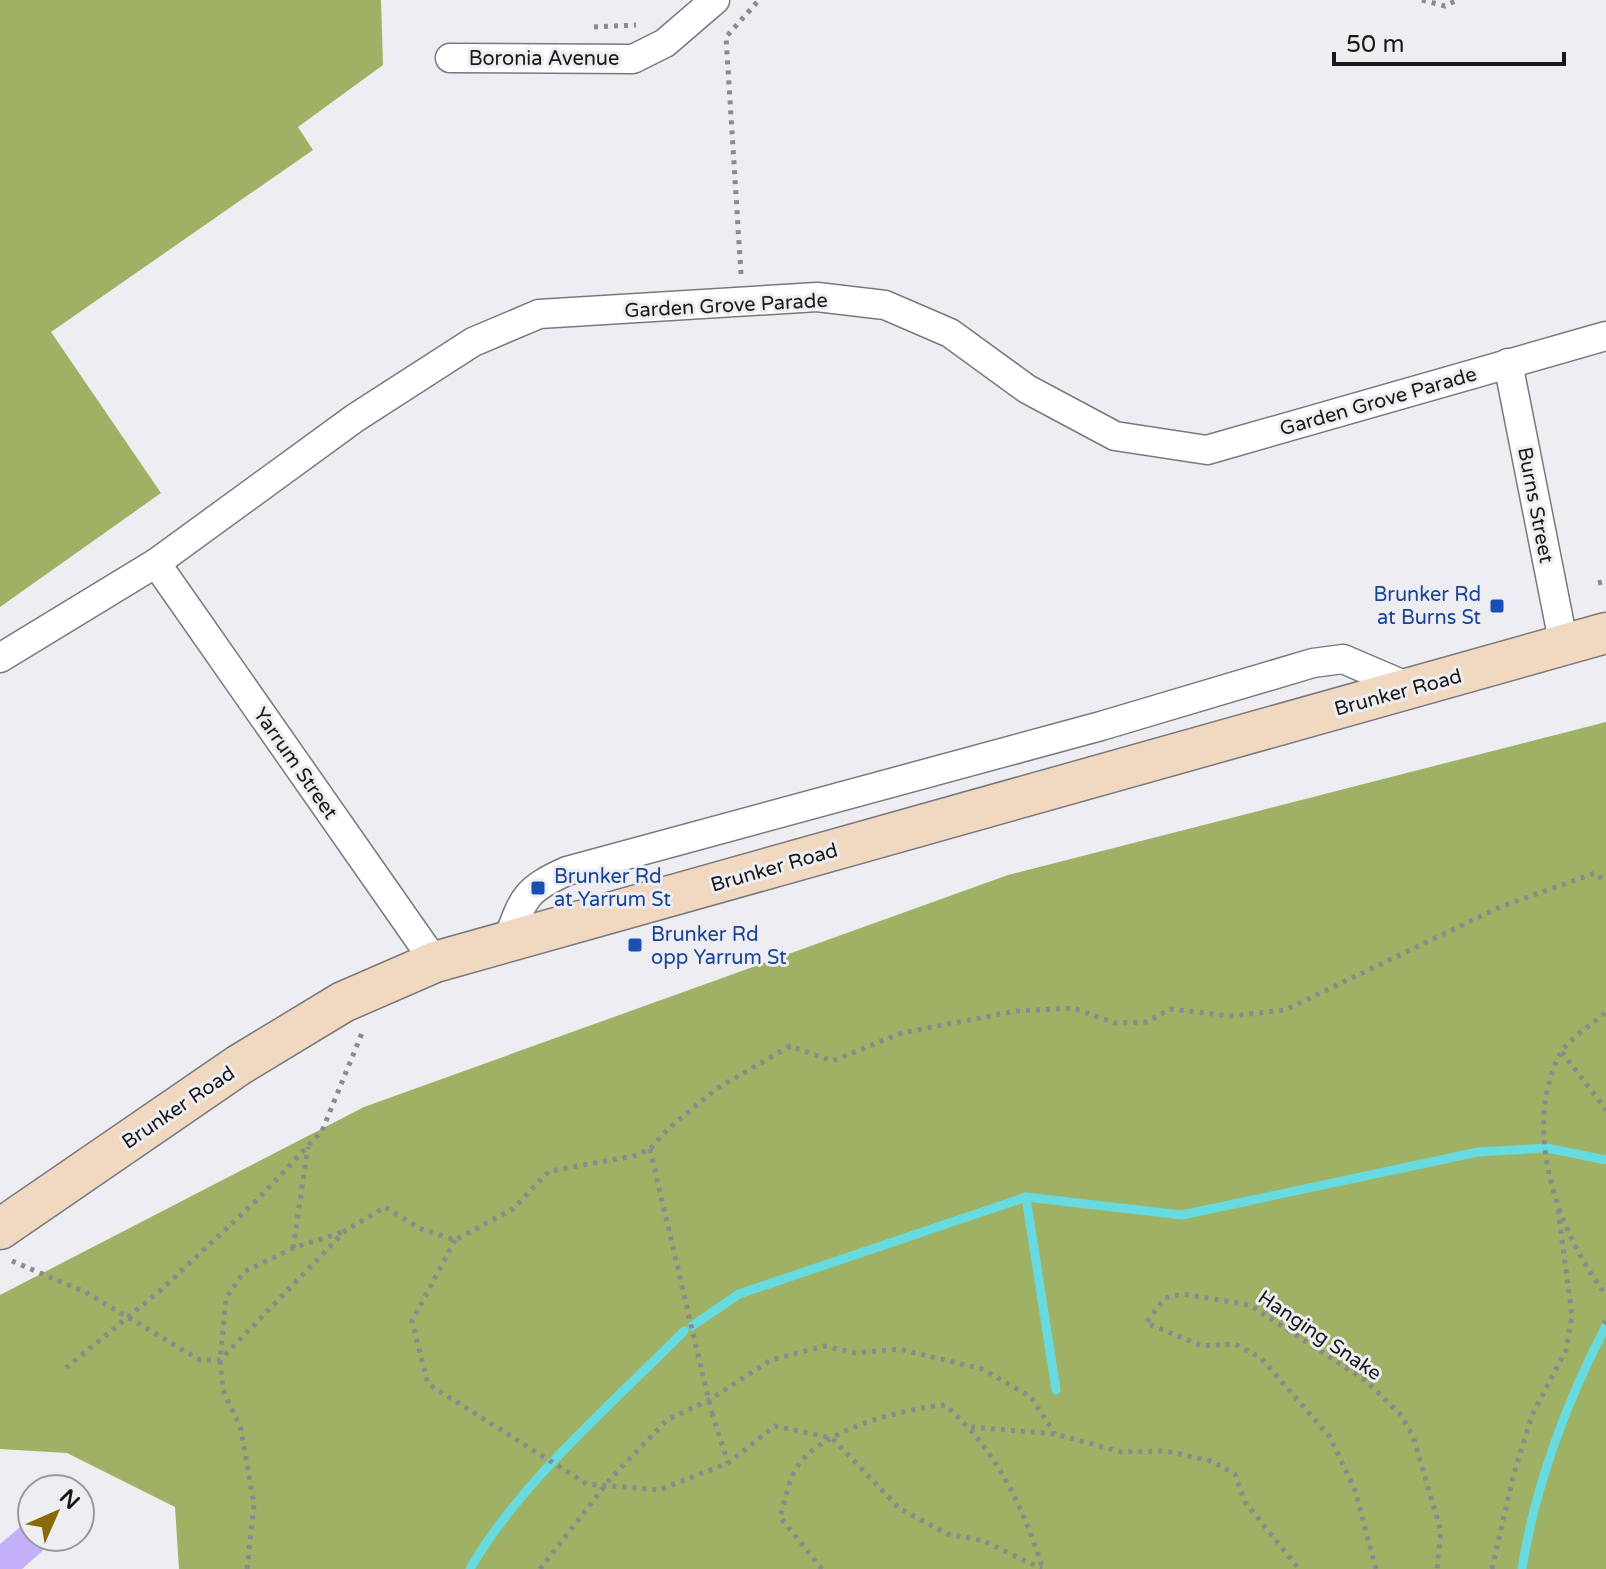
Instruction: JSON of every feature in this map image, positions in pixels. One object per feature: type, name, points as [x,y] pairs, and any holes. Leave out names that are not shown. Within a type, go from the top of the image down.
[{"type":"main road","name":"Brunker Road","points":[[0,1229],[239,1065],[343,1002],[435,962],[1606,633]]},
{"type":"street","name":"Boronia Avenue","points":[[450,58],[633,59],[665,43],[715,0]]},
{"type":"street","name":"Garden Grove Parade","points":[[0,658],[156,563],[355,418],[473,342],[539,314],[817,297],[885,305],[950,333],[1027,389],[1115,436],[1207,450],[1606,336]]},
{"type":"street","name":"Burns Street","points":[[1508,363],[1564,646]]},
{"type":"street","name":"Yarrum Street","points":[[156,563],[435,962]]},
{"type":"street","points":[[507,942],[520,907],[537,884],[567,871],[1101,726],[1313,663],[1343,659],[1411,688]]},
{"type":"path","points":[[743,302],[726,37],[759,0]]},
{"type":"path","points":[[1422,0],[1445,6],[1457,0]]},
{"type":"path","points":[[585,27],[644,24]]},
{"type":"path","points":[[1598,583],[1606,581]]},
{"type":"path","points":[[1595,873],[1606,882]]},
{"type":"path","points":[[1043,1569],[984,1541],[948,1534],[900,1509],[832,1438],[775,1426],[728,1463],[659,1490],[587,1484],[428,1384],[412,1321],[455,1240],[513,1209],[549,1171],[634,1156],[650,1149],[667,1130],[716,1089],[790,1046],[832,1061],[902,1033],[1016,1011],[1073,1008],[1115,1023],[1147,1022],[1170,1009],[1231,1016],[1285,1010],[1500,907],[1595,873],[1606,875]]},
{"type":"path","points":[[66,1368],[127,1318],[260,1197],[322,1131],[384,984]]},
{"type":"path","points":[[1492,1569],[1513,1477],[1532,1415],[1566,1350],[1572,1316],[1547,1148],[1544,1097],[1561,1051],[1606,1013]]},
{"type":"path","points":[[1561,1051],[1605,1108]]},
{"type":"path","points":[[293,1248],[308,1146]]},
{"type":"path","points":[[650,1149],[712,1413],[728,1463]]},
{"type":"path","points":[[247,1569],[254,1505],[241,1429],[223,1390],[220,1360],[226,1298],[244,1272],[293,1248],[345,1231],[385,1207],[419,1228],[455,1240]]},
{"type":"path","points":[[1558,1209],[1585,1267],[1606,1295]]},
{"type":"path","points":[[0,1256],[85,1292],[200,1360],[220,1360],[345,1231]]},
{"type":"path","name":"Hanging Snake","points":[[1376,1569],[1355,1490],[1330,1437],[1261,1358],[1235,1344],[1203,1346],[1146,1323],[1165,1298],[1183,1294],[1250,1305],[1366,1381],[1400,1414],[1413,1436],[1441,1532],[1437,1569]]},
{"type":"path","points":[[540,1569],[605,1486],[667,1420],[709,1400],[771,1360],[824,1346],[856,1353],[899,1349],[982,1369],[1031,1397],[1055,1434]]},
{"type":"path","points":[[822,1569],[780,1517],[798,1464],[832,1438],[907,1409],[945,1405],[971,1427],[993,1456],[1025,1512],[1043,1569]]},
{"type":"path","points":[[971,1427],[1013,1433],[1055,1434],[1121,1452],[1166,1451],[1211,1461],[1235,1474],[1245,1502],[1299,1569]]},
{"type":"green space","points":[[0,0],[381,0],[383,65],[298,127],[313,150],[51,332],[161,493],[0,607]]},
{"type":"green space","points":[[1606,722],[1606,1569],[179,1569],[175,1507],[67,1453],[0,1449],[0,1295],[364,1107],[1008,875]]},
{"type":"building","points":[[16,1530],[16,1553],[40,1553],[22,1569],[0,1569],[0,1544]]},
{"type":"waterway","points":[[692,1326],[739,1294],[1026,1197],[1182,1215],[1478,1152],[1547,1148],[1606,1160]]},
{"type":"waterway","points":[[1026,1197],[1056,1390]]},
{"type":"waterway","points":[[1522,1569],[1535,1506],[1554,1444],[1606,1326]]},
{"type":"waterway","points":[[470,1569],[490,1537],[541,1475],[684,1331]]},
{"type":"place","name":"Brunker Rd at Burns St","points":[[1497,606]]},
{"type":"place","name":"Brunker Rd at Yarrum St","points":[[538,888]]},
{"type":"place","name":"Brunker Rd opp Yarrum St","points":[[635,945]]}]
